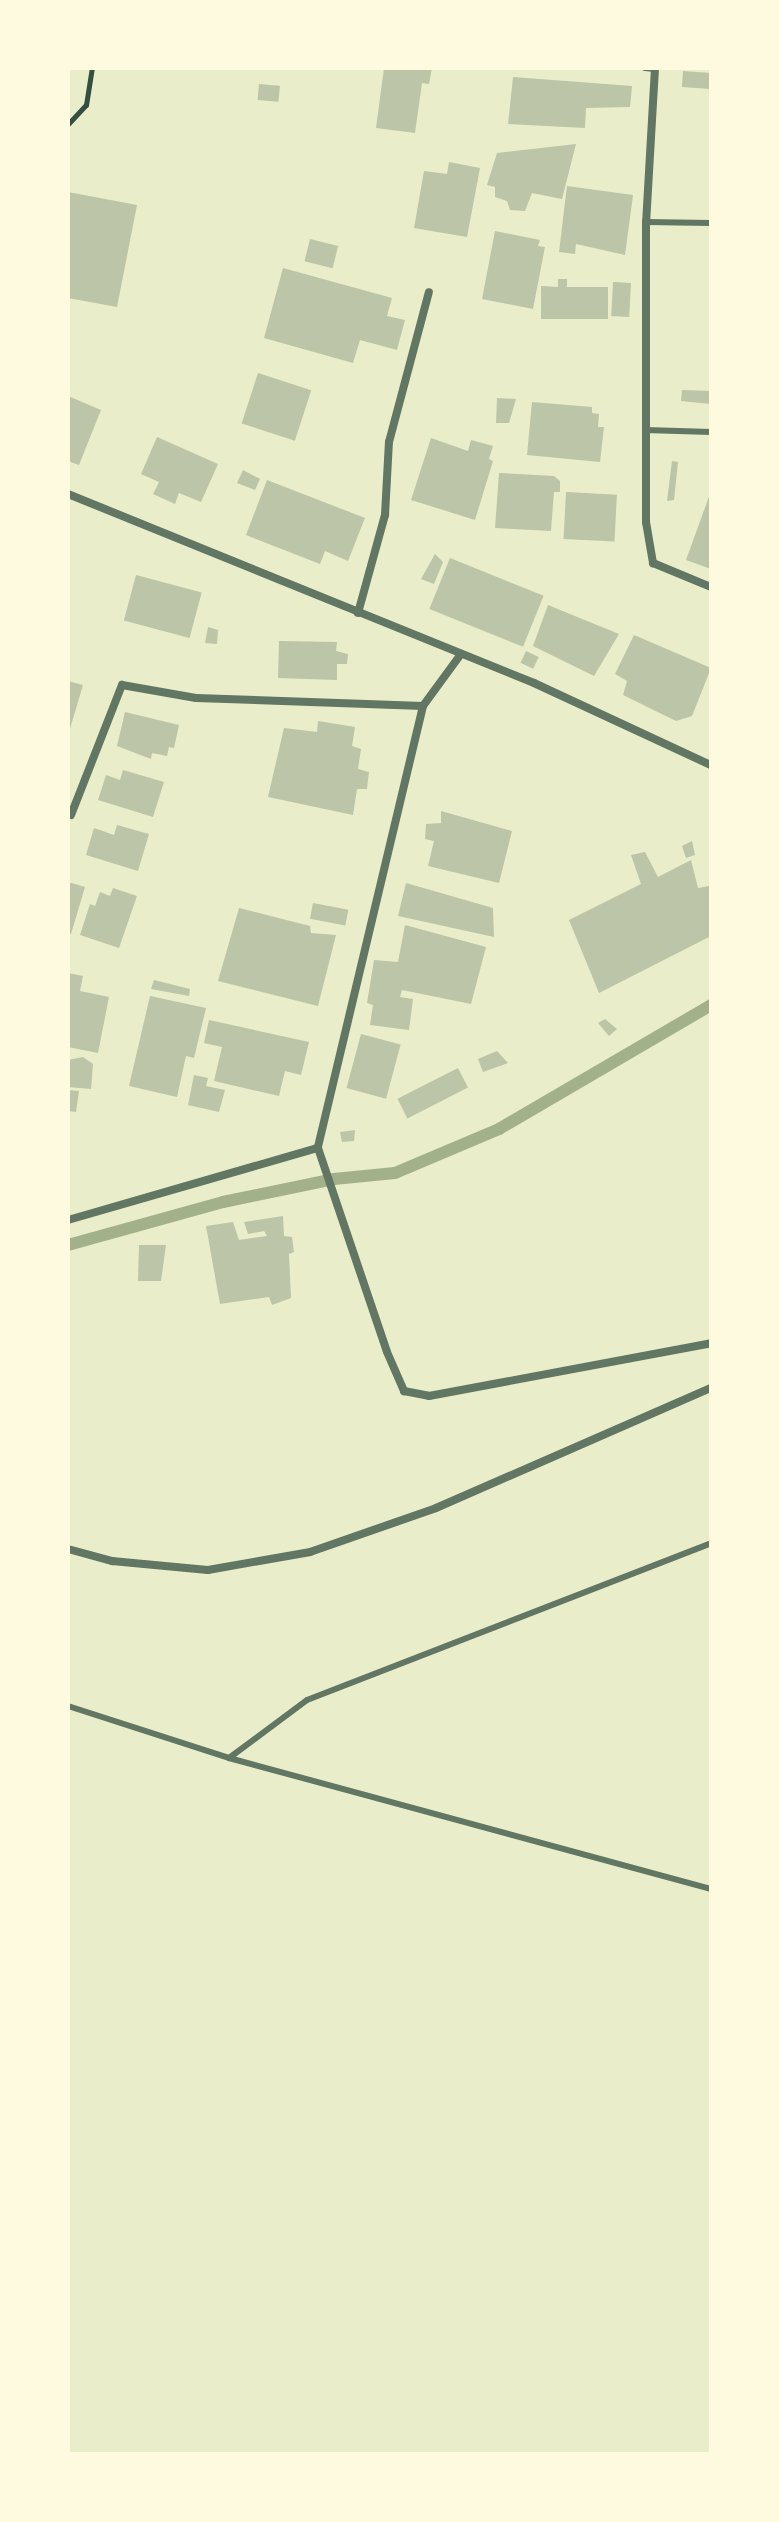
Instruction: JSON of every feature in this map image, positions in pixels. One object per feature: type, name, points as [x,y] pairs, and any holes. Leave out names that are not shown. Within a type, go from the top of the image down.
[{"type":"street","points":[[655,68],[646,222],[646,522],[653,563],[711,587]]},
{"type":"street","points":[[358,613],[385,515],[389,442],[429,292]]},
{"type":"street","points":[[68,494],[461,654],[711,765]]},
{"type":"street","points":[[461,654],[423,706],[318,1148],[404,1391],[429,1396],[711,1343]]},
{"type":"street","points":[[71,815],[122,685],[196,698],[423,706]]},
{"type":"street","points":[[68,1220],[318,1148]]},
{"type":"street","points":[[68,1549],[112,1561],[208,1570],[310,1552],[436,1508],[711,1388]]},
{"type":"lane","points":[[645,68],[655,68]]},
{"type":"lane","points":[[646,222],[711,223]]},
{"type":"lane","points":[[645,430],[711,432]]},
{"type":"lane","points":[[229,1758],[307,1700],[711,1543]]},
{"type":"lane","points":[[68,1706],[229,1758],[711,1889]]},
{"type":"path","points":[[68,124],[86,105],[92,68]]},
{"type":"building","points":[[384,68],[432,68],[429,84],[422,83],[415,133],[376,128]]},
{"type":"building","points":[[683,71],[711,73],[710,89],[682,87]]},
{"type":"building","points":[[513,77],[632,86],[630,107],[586,108],[585,128],[508,124]]},
{"type":"building","points":[[259,84],[280,86],[279,102],[258,100]]},
{"type":"building","points":[[576,144],[562,199],[532,193],[525,211],[510,210],[507,201],[495,197],[495,187],[487,185],[497,153]]},
{"type":"building","points":[[449,162],[480,168],[467,237],[414,228],[424,171],[447,174]]},
{"type":"building","points":[[567,186],[633,195],[625,255],[576,244],[575,254],[559,252]]},
{"type":"building","points":[[68,192],[137,205],[117,307],[68,298]]},
{"type":"building","points":[[495,231],[540,240],[538,246],[545,247],[533,309],[482,299]]},
{"type":"building","points":[[310,239],[338,246],[333,268],[304,261]]},
{"type":"building","points":[[283,268],[392,298],[387,316],[405,320],[397,350],[360,340],[353,363],[264,338]]},
{"type":"building","points":[[558,279],[567,279],[567,287],[608,287],[608,319],[541,319],[541,286],[558,287]]},
{"type":"building","points":[[613,282],[631,283],[629,317],[611,316]]},
{"type":"building","points":[[258,373],[311,390],[295,441],[242,423]]},
{"type":"building","points":[[682,390],[711,391],[711,404],[681,401]]},
{"type":"building","points":[[68,396],[101,410],[79,465],[68,461]]},
{"type":"building","points":[[497,398],[516,399],[509,423],[496,423]]},
{"type":"building","points":[[532,402],[592,407],[592,413],[599,414],[598,427],[604,427],[600,462],[527,455]]},
{"type":"building","points":[[157,437],[218,464],[201,502],[179,493],[175,504],[153,494],[159,482],[141,474]]},
{"type":"building","points":[[431,438],[468,451],[471,440],[493,446],[489,459],[493,461],[475,520],[411,500]]},
{"type":"building","points":[[672,461],[678,462],[674,500],[667,501]]},
{"type":"building","points":[[243,470],[260,479],[255,490],[237,483]]},
{"type":"building","points":[[499,473],[554,476],[560,481],[560,492],[554,492],[551,531],[495,528]]},
{"type":"building","points":[[267,480],[365,518],[348,561],[325,551],[320,564],[246,535]]},
{"type":"building","points":[[711,491],[711,569],[686,560]]},
{"type":"building","points":[[566,492],[617,495],[614,542],[564,539]]},
{"type":"building","points":[[435,554],[443,562],[434,584],[421,579]]},
{"type":"building","points":[[450,558],[544,596],[523,647],[429,609]]},
{"type":"building","points":[[136,575],[202,593],[190,638],[124,620]]},
{"type":"building","points":[[548,605],[619,634],[594,676],[533,646]]},
{"type":"building","points":[[208,627],[218,630],[217,644],[205,643]]},
{"type":"building","points":[[634,635],[711,668],[692,716],[676,721],[623,695],[627,681],[615,674]]},
{"type":"building","points":[[279,641],[337,642],[336,651],[348,654],[347,664],[337,664],[337,680],[278,678]]},
{"type":"building","points":[[526,651],[539,657],[533,669],[521,663]]},
{"type":"building","points":[[68,681],[83,685],[69,732],[68,732]]},
{"type":"building","points":[[125,712],[179,725],[174,748],[169,747],[167,756],[152,753],[151,759],[117,746]]},
{"type":"building","points":[[318,721],[355,727],[352,746],[361,749],[358,769],[369,772],[367,789],[357,789],[353,815],[268,797],[284,728],[317,732]]},
{"type":"building","points":[[123,770],[164,782],[153,817],[98,800],[106,775],[120,780]]},
{"type":"building","points":[[441,811],[512,831],[499,883],[428,866],[434,841],[425,839],[426,824],[441,823]]},
{"type":"building","points":[[117,825],[149,834],[138,871],[86,855],[94,828],[114,835]]},
{"type":"building","points":[[692,841],[695,855],[686,858],[682,846]]},
{"type":"building","points":[[645,852],[658,877],[691,860],[698,888],[709,886],[711,891],[711,936],[599,993],[569,920],[641,884],[631,855]]},
{"type":"building","points":[[68,882],[85,887],[71,934],[68,933]]},
{"type":"building","points":[[406,883],[493,908],[494,937],[398,916]]},
{"type":"building","points":[[113,888],[137,896],[119,948],[80,935],[90,904],[95,906],[100,892],[110,896]]},
{"type":"building","points":[[313,903],[348,910],[345,926],[310,919]]},
{"type":"building","points":[[239,908],[310,926],[311,933],[336,935],[318,1006],[218,981]]},
{"type":"building","points":[[405,925],[486,947],[471,1004],[402,990],[400,997],[413,999],[409,1030],[370,1025],[373,1005],[367,1003],[374,960],[398,962]]},
{"type":"building","points":[[68,973],[83,976],[80,991],[109,997],[98,1053],[68,1047]]},
{"type":"building","points":[[154,980],[190,989],[189,996],[151,989]]},
{"type":"building","points":[[150,996],[206,1008],[194,1058],[186,1056],[177,1097],[129,1086]]},
{"type":"building","points":[[605,1019],[617,1029],[609,1036],[598,1023]]},
{"type":"building","points":[[209,1020],[309,1042],[301,1075],[285,1071],[279,1096],[214,1081],[222,1047],[204,1043]]},
{"type":"building","points":[[361,1034],[401,1045],[386,1099],[347,1088]]},
{"type":"building","points":[[497,1051],[508,1063],[483,1072],[478,1059]]},
{"type":"building","points":[[83,1057],[93,1064],[91,1089],[68,1087],[68,1060]]},
{"type":"building","points":[[458,1068],[468,1088],[407,1118],[397,1099]]},
{"type":"building","points":[[194,1075],[208,1078],[206,1086],[225,1090],[219,1112],[188,1105]]},
{"type":"building","points":[[68,1090],[79,1091],[76,1112],[68,1111]]},
{"type":"building","points":[[355,1130],[354,1141],[342,1142],[340,1132]]},
{"type":"building","points":[[283,1216],[284,1236],[292,1237],[294,1252],[289,1254],[291,1298],[272,1305],[269,1297],[220,1304],[206,1226],[233,1222],[239,1240],[267,1236],[264,1231],[248,1234],[244,1222]]},
{"type":"building","points":[[139,1245],[166,1245],[161,1281],[138,1281]]},
{"type":"waterway","points":[[68,1245],[223,1202],[334,1179],[395,1173],[499,1129],[711,1005]]}]
